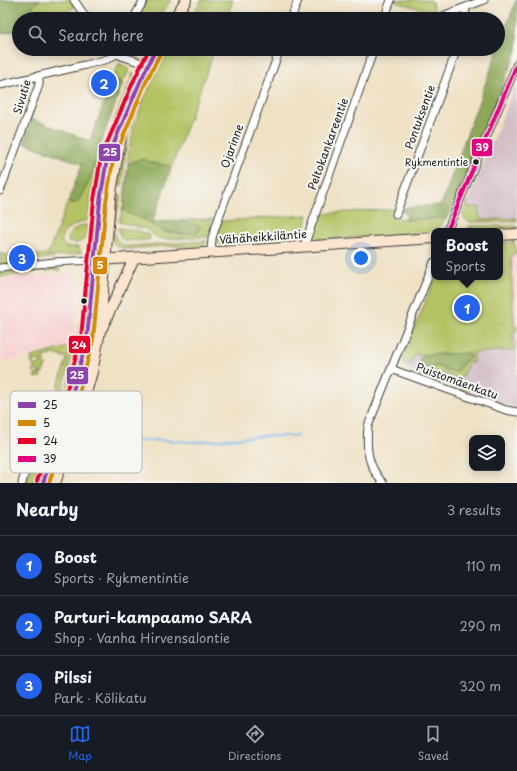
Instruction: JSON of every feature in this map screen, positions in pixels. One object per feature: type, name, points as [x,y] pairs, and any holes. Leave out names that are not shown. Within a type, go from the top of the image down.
[{"type":"main road","points":[[178,12],[186,0]]},
{"type":"main road","points":[[73,391],[82,361],[88,326],[103,178],[110,151],[152,56]]},
{"type":"main road","points":[[87,391],[100,331],[112,187],[123,124]]},
{"type":"main road","points":[[503,235],[517,234]]},
{"type":"main road","name":"Vähäheikkiläntie","points":[[94,260],[431,238]]},
{"type":"main road","points":[[100,331],[111,312],[134,258]]},
{"type":"main road","points":[[43,483],[46,473]]},
{"type":"main road","points":[[55,483],[58,473]]},
{"type":"street","points":[[74,0],[82,12]]},
{"type":"street","points":[[136,12],[144,0]]},
{"type":"street","points":[[294,12],[298,0]]},
{"type":"street","points":[[387,12],[391,0]]},
{"type":"street","points":[[454,12],[484,0]]},
{"type":"street","points":[[466,7],[466,12]]},
{"type":"street","points":[[0,85],[108,59],[111,56]]},
{"type":"street","points":[[126,56],[148,65]]},
{"type":"street","name":"Ojarinne","points":[[211,252],[212,238],[218,217],[277,56]]},
{"type":"street","name":"Peltokankareentie","points":[[304,246],[372,56]]},
{"type":"street","name":"Pontuksentie","points":[[396,214],[454,56]]},
{"type":"street","points":[[448,228],[517,64]]},
{"type":"street","name":"Sivutie","points":[[0,192],[39,85],[39,76]]},
{"type":"street","points":[[0,268],[55,262],[94,260]]},
{"type":"street","points":[[383,483],[371,464],[366,443],[368,426],[431,269]]},
{"type":"street","name":"Puistomäenkatu","points":[[391,369],[506,410],[517,412]]},
{"type":"street","points":[[22,483],[25,473]]},
{"type":"shaded area","points":[[517,82],[517,218],[480,220],[467,207],[468,201]]},
{"type":"shaded area","points":[[508,242],[517,242],[517,330],[513,330]]},
{"type":"shaded area","points":[[72,273],[79,279],[77,312],[72,345],[1,362],[0,280]]},
{"type":"shaded area","points":[[513,330],[517,330],[517,408],[492,401],[411,372],[403,365],[405,364],[403,359],[409,356],[514,350]]},
{"type":"green space","points":[[0,0],[71,0],[75,7],[66,12],[12,12],[12,31],[0,34]]},
{"type":"green space","points":[[0,0],[40,0],[33,6],[32,10],[35,12],[12,12],[12,31],[0,34]]},
{"type":"green space","points":[[146,0],[171,0],[162,12],[140,12]]},
{"type":"green space","points":[[201,0],[233,0],[229,12],[195,12]]},
{"type":"green space","points":[[395,0],[431,0],[436,12],[432,12],[396,2]]},
{"type":"green space","points":[[517,0],[517,50],[449,215],[447,218],[405,220],[407,214],[403,212],[402,208],[441,205],[496,56],[505,56],[505,30]]},
{"type":"green space","points":[[158,56],[159,61],[144,91],[128,135],[122,185],[117,185],[122,145],[128,122],[147,77]]},
{"type":"green space","points":[[166,56],[212,56],[151,222],[212,219],[212,225],[207,237],[163,239],[158,238],[146,229],[119,222],[123,207],[123,210],[128,213],[143,219],[162,231],[170,233],[151,223],[127,192],[129,153],[134,128],[147,93]]},
{"type":"green space","points":[[119,63],[129,70],[123,83],[113,78]]},
{"type":"green space","points":[[133,73],[135,77],[134,83],[109,143],[95,198],[105,149],[120,104]]},
{"type":"green space","points":[[113,78],[123,83],[104,134],[89,181],[78,202],[72,204],[68,202],[82,164],[24,143],[32,119],[90,141]]},
{"type":"green space","points":[[97,158],[89,212],[86,217],[88,220],[78,223],[68,229],[62,238],[62,242],[66,247],[79,247],[81,253],[0,265],[0,253],[13,257],[48,254],[68,202],[72,204],[84,191]]},
{"type":"green space","points":[[144,159],[152,163],[172,166],[152,223],[185,221],[190,224],[198,225],[200,227],[198,233],[183,234],[162,231],[143,219],[123,210],[128,164]]},
{"type":"green space","points":[[118,195],[121,195],[114,232],[120,243],[127,246],[207,241],[198,247],[167,246],[126,249],[118,246],[112,240]]},
{"type":"green space","points":[[468,201],[467,207],[479,207],[480,220],[517,218],[517,222],[469,222],[463,215]]},
{"type":"green space","points":[[394,209],[392,216],[405,220],[447,218],[439,228],[431,228],[431,231],[425,233],[320,240],[313,235],[313,228],[318,214]]},
{"type":"green space","points":[[308,215],[303,234],[294,242],[231,246],[222,245],[217,242],[221,221]]},
{"type":"green space","points":[[88,225],[85,239],[77,243],[68,242],[71,233],[78,227]]},
{"type":"green space","points":[[517,226],[517,230],[503,230],[503,228],[468,227]]},
{"type":"green space","points":[[118,228],[137,230],[149,235],[150,239],[124,241],[119,234]]},
{"type":"green space","points":[[514,242],[515,244],[516,254],[511,255],[514,326],[517,326],[517,330],[513,331],[514,350],[473,353],[473,363],[468,363],[460,382],[470,386],[468,392],[458,389],[455,383],[456,378],[426,369],[437,367],[448,372],[461,367],[464,362],[470,358],[469,353],[415,355],[409,365],[406,366],[403,362],[403,355],[435,280],[503,280],[503,243]]},
{"type":"green space","points":[[44,267],[59,268],[60,270],[37,271],[0,277],[0,272]]},
{"type":"green space","points":[[94,308],[96,309],[95,331],[87,375],[82,391],[71,391]]},
{"type":"green space","points":[[83,318],[83,335],[76,370],[69,391],[65,391],[74,361],[81,319]]},
{"type":"green space","points":[[74,346],[62,391],[57,391],[67,358],[54,354],[44,357],[46,367],[44,368],[45,370],[42,371],[43,373],[40,373],[41,377],[35,378],[35,374],[39,374],[38,370],[35,370],[34,373],[33,365],[41,364],[40,360],[34,361],[32,364],[31,357]]},
{"type":"green space","points":[[469,353],[471,356],[456,372],[435,366],[422,369],[418,362],[423,355]]},
{"type":"green space","points":[[29,473],[35,473],[32,483],[26,483]]},
{"type":"green space","points":[[38,473],[42,473],[39,483],[35,483]]},
{"type":"green space","points":[[49,473],[54,473],[50,483],[46,483]]},
{"type":"waterway","points":[[142,441],[194,442],[263,436],[297,436]]},
{"type":"transit line","name":"24","points":[[67,391],[81,338],[94,200],[101,157],[146,56]]},
{"type":"transit line","name":"25","points":[[73,391],[87,339],[100,201],[107,159],[153,56]]},
{"type":"transit line","name":"5","points":[[80,391],[93,340],[106,202],[113,161],[145,84],[159,56]]},
{"type":"transit line","name":"39","points":[[448,228],[517,64]]},
{"type":"transit line","name":"24","points":[[37,481],[40,473]]},
{"type":"transit line","name":"25","points":[[43,483],[46,473]]},
{"type":"transit line","name":"5","points":[[49,483],[52,473]]},
{"type":"place","name":"Parturi-kampaamo SARA","points":[[104,83]]},
{"type":"place","name":"Rykmentintie","points":[[476,162]]},
{"type":"place","name":"Pilssi","points":[[22,258]]},
{"type":"place","name":"Boost","points":[[467,308]]}]
